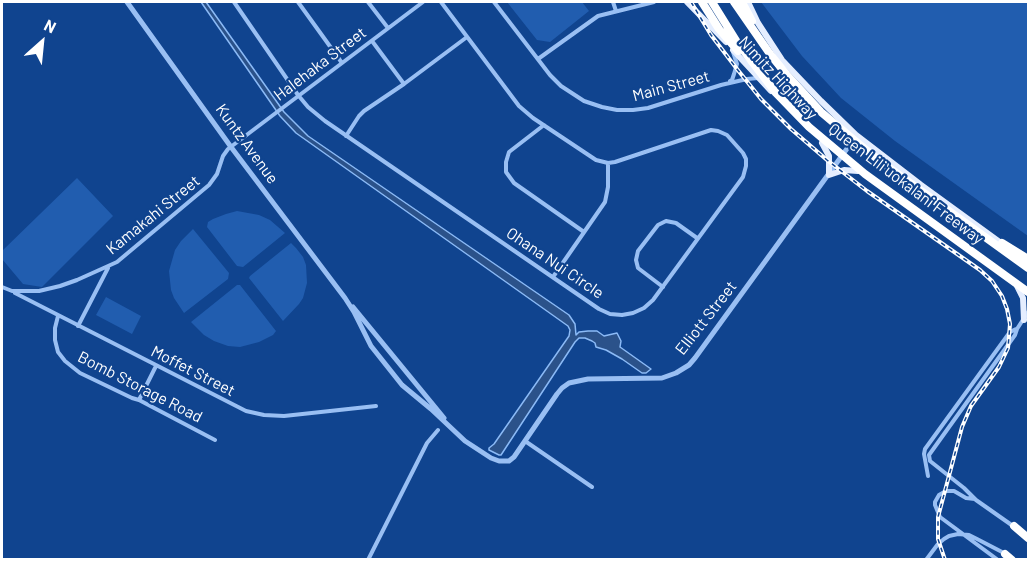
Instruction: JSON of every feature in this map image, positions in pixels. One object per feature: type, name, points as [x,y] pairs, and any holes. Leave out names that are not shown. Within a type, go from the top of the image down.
[{"type":"highway","points":[[702,2],[724,35],[776,93]]},
{"type":"highway","name":"Queen Liliʻuokalani Freeway","points":[[712,2],[737,42],[776,93],[830,146],[1029,295]]},
{"type":"highway","name":"Queen Liliʻuokalani Freeway","points":[[734,2],[770,54],[804,94],[841,130],[881,162],[1029,264]]},
{"type":"highway","points":[[742,2],[770,54]]},
{"type":"highway","points":[[1014,526],[1029,538]]},
{"type":"highway","points":[[1005,554],[1012,560]]},
{"type":"main road","name":"Nimitz Highway","points":[[687,2],[822,143],[1029,295]]},
{"type":"main road","name":"Nimitz Highway","points":[[748,2],[758,23],[782,60],[856,135],[1029,264]]},
{"type":"main road","points":[[822,143],[829,156],[829,175],[844,170],[858,171]]},
{"type":"main road","points":[[1017,286],[1023,298],[1026,318]]},
{"type":"street","name":"Kuntz Avenue","points":[[127,2],[231,147],[348,301],[447,423]]},
{"type":"street","name":"Ohana Nui Circle","points":[[234,2],[298,95],[316,114],[599,309],[616,315],[628,315],[644,308],[653,300],[743,177],[746,163],[743,153],[727,135],[718,131],[708,131],[608,163]]},
{"type":"street","points":[[298,2],[342,63]]},
{"type":"street","points":[[368,2],[387,28]]},
{"type":"street","name":"Halehaka Street","points":[[231,147],[423,2]]},
{"type":"street","points":[[441,2],[526,112],[590,156],[608,163],[608,187],[602,206],[553,277]]},
{"type":"street","name":"Main Street","points":[[495,2],[550,75],[561,86],[584,101],[602,107],[617,110],[648,108],[721,85],[759,78]]},
{"type":"street","points":[[613,2],[616,11]]},
{"type":"street","points":[[538,59],[598,16],[654,2]]},
{"type":"street","points":[[346,136],[364,111],[467,37]]},
{"type":"street","points":[[372,41],[404,84]]},
{"type":"street","name":"Main Street","points":[[721,85],[732,80],[734,74],[736,64],[731,48]]},
{"type":"street","points":[[544,125],[509,152],[506,162],[508,175],[514,183],[584,232]]},
{"type":"street","name":"Elliott Street","points":[[447,423],[465,441],[491,458],[506,462],[512,459],[557,394],[569,384],[588,379],[662,378],[689,365],[856,135]]},
{"type":"street","name":"Kamakahi Street","points":[[2,287],[12,291],[39,291],[60,286],[117,262],[209,185],[217,174],[223,156],[231,147]]},
{"type":"street","points":[[663,287],[638,268],[636,260],[638,251],[658,225],[666,221],[676,223],[698,238]]},
{"type":"street","points":[[78,326],[108,267]]},
{"type":"street","name":"Moffet Street","points":[[12,291],[246,411],[284,416],[376,406]]},
{"type":"street","name":"Kuntz Avenue","points":[[348,301],[371,346],[402,385],[447,423]]},
{"type":"street","points":[[928,476],[925,449],[1015,335],[1029,312]]},
{"type":"street","name":"Bomb Storage Road","points":[[58,316],[55,340],[58,352],[64,361],[80,373],[139,400],[215,440]]},
{"type":"street","points":[[139,400],[156,366]]},
{"type":"street","points":[[986,370],[928,455],[930,461],[976,500],[1014,526]]},
{"type":"street","points":[[368,560],[427,443],[438,430]]},
{"type":"street","points":[[933,437],[936,443]]},
{"type":"street","points":[[525,441],[592,487]]},
{"type":"street","points":[[976,500],[966,498],[954,491],[946,491],[942,492],[935,502],[940,517],[998,560]]},
{"type":"street","points":[[926,560],[944,539],[958,534],[977,538],[1005,554]]},
{"type":"shaded area","points":[[201,2],[206,2],[284,112],[308,136],[569,315],[575,324],[576,335],[579,332],[588,331],[597,331],[604,336],[617,333],[621,341],[620,347],[651,369],[642,373],[622,359],[596,347],[592,341],[579,338],[501,455],[489,450],[569,336],[568,326],[296,133],[280,116]]},
{"type":"shaded area","points":[[507,2],[582,2],[589,11],[550,42],[537,40]]},
{"type":"shaded area","points":[[761,2],[1028,2],[1028,236],[895,141],[841,98],[802,56]]},
{"type":"shaded area","points":[[77,178],[113,216],[42,287],[23,284],[2,259],[2,251]]},
{"type":"shaded area","points":[[237,211],[259,215],[270,220],[285,233],[243,267],[237,266],[207,227],[208,222],[213,219]]},
{"type":"shaded area","points":[[193,229],[229,273],[228,279],[184,313],[171,290],[169,271],[175,250]]},
{"type":"shaded area","points":[[291,243],[303,257],[307,283],[303,298],[283,321],[249,278]]},
{"type":"shaded area","points":[[237,285],[240,285],[276,331],[259,342],[240,347],[214,341],[191,322]]},
{"type":"shaded area","points":[[106,297],[141,316],[132,334],[96,315]]},
{"type":"railway","points":[[691,2],[711,35],[737,69],[761,99],[791,129],[867,191],[980,270],[992,281],[1002,296],[1010,324],[1008,348],[999,367],[971,406],[962,427],[938,517],[938,539],[945,560]]}]
